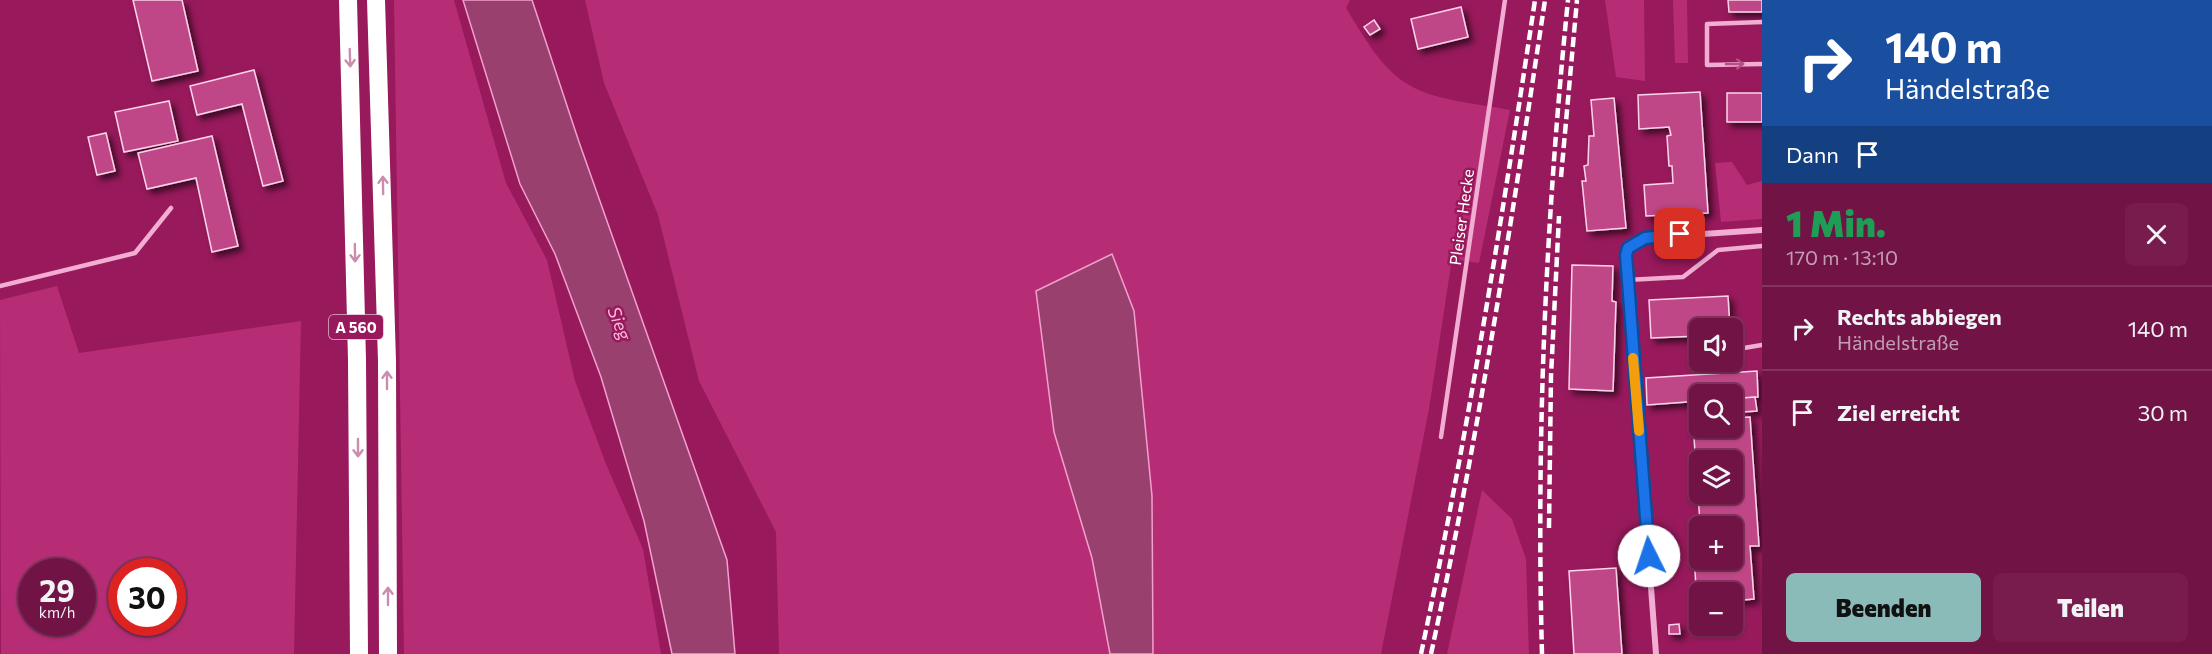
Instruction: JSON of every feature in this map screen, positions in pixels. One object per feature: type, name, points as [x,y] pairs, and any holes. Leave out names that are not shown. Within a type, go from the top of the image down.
[{"type":"highway","name":"A 560","points":[[348,0],[357,360],[359,654]]},
{"type":"highway","name":"A 560","points":[[376,0],[382,125],[387,361],[388,654]]},
{"type":"street","points":[[1656,654],[1626,280],[1628,248],[1639,240],[1659,236],[1762,230]]},
{"type":"lane","name":"Pleiser Hecke","points":[[1441,437],[1505,0]]},
{"type":"lane","points":[[1762,22],[1707,24],[1707,65],[1762,64]]},
{"type":"lane","points":[[0,286],[135,253],[171,208]]},
{"type":"lane","points":[[1626,280],[1683,277],[1718,250],[1762,246]]},
{"type":"lane","points":[[1743,348],[1762,345]]},
{"type":"shaded area","points":[[394,0],[454,0],[506,183],[547,260],[575,381],[606,464],[643,549],[661,654],[404,654]]},
{"type":"shaded area","points":[[585,0],[1350,0],[1346,8],[1359,29],[1382,61],[1400,79],[1433,95],[1510,110],[1479,263],[1452,259],[1429,409],[1381,654],[1153,654],[1152,496],[1134,311],[1112,254],[1036,292],[1054,432],[1092,558],[1110,654],[779,654],[776,532],[699,381],[658,215],[604,83]]},
{"type":"shaded area","points":[[1605,0],[1644,0],[1645,81],[1616,77]]},
{"type":"shaded area","points":[[1673,0],[1687,0],[1688,63],[1675,63]]},
{"type":"shaded area","points":[[1732,162],[1747,185],[1762,181],[1762,219],[1721,222],[1715,163]]},
{"type":"shaded area","points":[[57,286],[79,353],[301,321],[294,654],[1,654],[0,300]]},
{"type":"shaded area","points":[[1482,490],[1512,519],[1526,559],[1529,654],[1447,654]]},
{"type":"water","name":"Sieg","points":[[463,0],[532,0],[579,142],[727,560],[735,654],[672,654],[644,521],[601,377],[555,254],[520,184]]},
{"type":"water","points":[[1112,254],[1134,311],[1152,496],[1153,654],[1110,654],[1092,558],[1054,432],[1036,291]]},
{"type":"building","points":[[133,0],[182,0],[198,71],[152,81]]},
{"type":"building","points":[[1728,0],[1762,0],[1762,12],[1729,12]]},
{"type":"building","points":[[1461,7],[1468,37],[1418,49],[1411,19]]},
{"type":"building","points":[[1374,20],[1380,29],[1370,35],[1364,27]]},
{"type":"building","points":[[254,70],[283,181],[263,186],[242,104],[197,115],[190,86]]},
{"type":"building","points":[[1700,92],[1708,213],[1646,216],[1644,185],[1673,183],[1672,166],[1669,166],[1667,136],[1671,135],[1669,127],[1639,129],[1638,95]]},
{"type":"building","points":[[1727,93],[1762,93],[1762,122],[1727,122]]},
{"type":"building","points":[[1614,98],[1626,228],[1587,231],[1582,181],[1586,181],[1584,166],[1588,165],[1589,136],[1594,136],[1591,100]]},
{"type":"building","points":[[169,101],[178,141],[124,152],[115,112]]},
{"type":"building","points":[[106,133],[115,171],[97,175],[88,137]]},
{"type":"building","points":[[212,136],[238,246],[212,252],[196,178],[147,189],[138,153]]},
{"type":"building","points":[[1572,265],[1613,266],[1612,301],[1616,302],[1613,391],[1569,389]]},
{"type":"building","points":[[1728,296],[1729,318],[1689,318],[1689,336],[1651,338],[1649,300]]},
{"type":"building","points":[[1757,371],[1758,397],[1743,398],[1743,384],[1689,384],[1689,402],[1647,405],[1646,378]]},
{"type":"building","points":[[1755,397],[1757,411],[1743,412],[1743,398]]},
{"type":"building","points":[[1743,417],[1750,417],[1759,546],[1750,546],[1754,599],[1743,600],[1743,582],[1696,582],[1695,570],[1743,570],[1743,516],[1700,516],[1699,504],[1743,504],[1743,450],[1695,450],[1694,438],[1743,438]]},
{"type":"building","points":[[1616,568],[1622,654],[1574,654],[1569,571]]},
{"type":"building","points":[[1679,624],[1680,634],[1669,634],[1669,625]]},
{"type":"railway","points":[[1421,654],[1454,491],[1483,328],[1535,0]]},
{"type":"railway","points":[[1431,654],[1479,410],[1545,0]]},
{"type":"railway","points":[[1542,654],[1540,490],[1544,326],[1560,81],[1568,0]]},
{"type":"railway","points":[[1561,177],[1577,0]]},
{"type":"railway","points":[[1549,528],[1551,376],[1559,216]]},
{"type":"slow traffic","points":[[1633,358],[1639,431]]},
{"type":"route","points":[[1649,556],[1626,280],[1626,255],[1632,243],[1639,240],[1680,234]]}]
